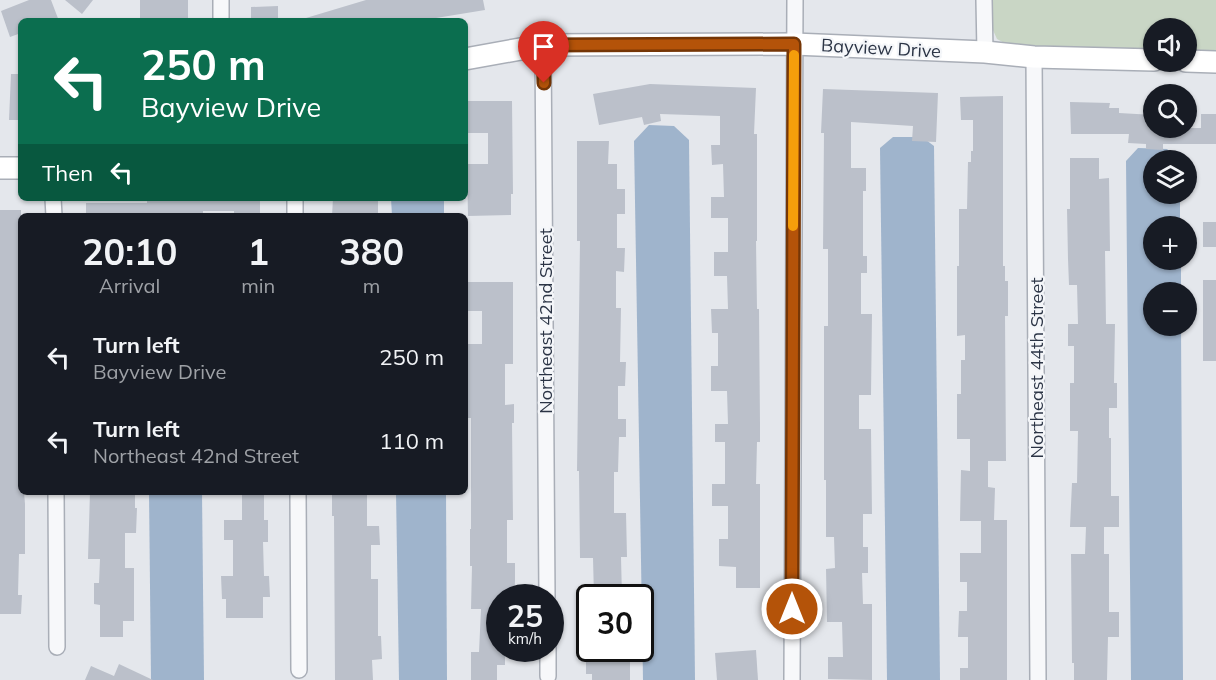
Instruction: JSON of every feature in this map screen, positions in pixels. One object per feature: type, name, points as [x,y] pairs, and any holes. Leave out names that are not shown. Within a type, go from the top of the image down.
[{"type":"street","points":[[221,0],[222,18]]},
{"type":"street","points":[[792,680],[795,0]]},
{"type":"street","points":[[984,0],[985,52]]},
{"type":"street","name":"Bayview Drive","points":[[468,58],[543,45],[794,44],[985,52],[1034,57],[1143,60]]},
{"type":"street","name":"Northeast 42nd Street","points":[[543,45],[547,584]]},
{"type":"street","name":"Northeast 44th Street","points":[[1034,57],[1038,680]]},
{"type":"street","points":[[1197,61],[1216,62]]},
{"type":"street","points":[[0,168],[18,168]]},
{"type":"street","points":[[56,495],[57,647]]},
{"type":"street","points":[[298,495],[299,670]]},
{"type":"street","points":[[548,662],[548,676]]},
{"type":"green space","points":[[991,0],[1216,0],[1216,51],[1197,50],[1197,18],[1143,18],[1143,50],[1008,45],[997,39],[992,28]]},
{"type":"water","points":[[649,125],[674,126],[689,140],[695,680],[643,680],[643,662],[654,662],[654,584],[641,584],[634,141]]},
{"type":"water","points":[[893,137],[922,137],[934,146],[940,680],[887,680],[880,148]]},
{"type":"water","points":[[1138,148],[1167,149],[1143,150],[1143,204],[1180,204],[1180,216],[1143,216],[1143,270],[1181,270],[1181,282],[1143,282],[1143,336],[1181,336],[1183,680],[1131,680],[1126,161]]},
{"type":"water","points":[[391,201],[444,201],[444,213],[392,213]]},
{"type":"water","points":[[149,495],[202,495],[204,680],[151,680]]},
{"type":"water","points":[[396,495],[446,495],[447,680],[399,680]]},
{"type":"building","points":[[29,0],[51,0],[58,18],[18,18],[18,34],[10,37],[1,11]]},
{"type":"building","points":[[65,0],[93,0],[82,14]]},
{"type":"building","points":[[140,0],[188,0],[188,18],[140,18]]},
{"type":"building","points":[[366,0],[483,0],[485,10],[436,18],[306,18]]},
{"type":"building","points":[[278,6],[278,18],[251,18],[251,7]]},
{"type":"building","points":[[11,74],[18,74],[18,120],[9,120]]},
{"type":"building","points":[[650,84],[756,88],[754,134],[757,134],[756,241],[760,442],[757,442],[756,484],[760,484],[760,588],[736,588],[736,567],[719,566],[719,539],[728,539],[728,506],[712,506],[712,484],[725,484],[725,442],[715,442],[715,424],[728,424],[727,391],[711,391],[711,366],[718,366],[718,333],[712,333],[711,309],[728,309],[727,276],[714,276],[714,252],[728,252],[728,218],[711,218],[711,197],[724,197],[723,164],[712,165],[711,145],[720,145],[720,116],[660,114],[661,121],[644,125],[642,117],[599,125],[593,94]]},
{"type":"building","points":[[823,89],[938,93],[936,142],[912,141],[913,126],[851,122],[851,168],[866,168],[866,191],[863,191],[863,256],[867,256],[867,273],[861,273],[861,314],[872,314],[871,395],[859,395],[859,429],[871,429],[872,514],[863,514],[863,547],[868,547],[868,573],[862,573],[863,604],[872,604],[872,680],[828,679],[828,657],[843,657],[842,622],[827,622],[826,569],[835,568],[834,537],[826,537],[826,480],[824,480],[824,326],[828,326],[828,249],[823,249],[824,133],[821,133]]},
{"type":"building","points":[[1003,96],[1003,266],[1005,266],[1005,281],[1008,281],[1008,316],[1005,316],[1006,461],[988,461],[988,487],[995,488],[994,520],[1007,520],[1007,680],[960,680],[960,668],[968,668],[968,637],[958,637],[959,611],[967,611],[967,582],[960,582],[960,553],[981,553],[981,521],[960,521],[961,470],[970,471],[970,439],[957,439],[957,394],[961,394],[961,360],[965,360],[965,335],[957,336],[957,266],[959,266],[959,209],[967,209],[968,162],[971,162],[971,151],[973,151],[973,120],[961,120],[960,97]]},
{"type":"building","points":[[468,101],[512,101],[513,194],[511,194],[511,215],[468,216],[468,164],[488,164],[488,133],[468,133]]},
{"type":"building","points":[[1070,102],[1110,103],[1109,108],[1119,108],[1119,113],[1143,114],[1143,138],[1197,138],[1197,128],[1201,128],[1201,114],[1216,114],[1216,144],[1163,144],[1163,150],[1146,149],[1146,144],[1128,143],[1129,134],[1071,134]]},
{"type":"building","points":[[577,141],[609,141],[608,164],[617,164],[617,189],[625,189],[625,214],[617,214],[617,248],[625,248],[624,272],[616,271],[616,308],[621,308],[620,362],[626,362],[625,386],[618,386],[618,419],[626,419],[626,437],[619,437],[618,472],[614,472],[614,513],[626,513],[627,557],[621,557],[622,584],[594,584],[593,558],[580,558],[579,471],[577,471],[580,241],[577,241]]},
{"type":"building","points":[[1070,158],[1099,158],[1099,179],[1109,178],[1110,251],[1105,251],[1106,324],[1115,324],[1114,383],[1117,383],[1117,408],[1109,408],[1109,438],[1111,438],[1111,496],[1119,496],[1119,527],[1104,527],[1104,554],[1109,554],[1109,612],[1119,612],[1119,637],[1108,637],[1107,680],[1074,680],[1074,663],[1072,663],[1071,554],[1085,554],[1086,527],[1070,527],[1072,483],[1077,483],[1078,431],[1070,431],[1070,383],[1074,383],[1074,346],[1068,346],[1068,324],[1078,324],[1077,285],[1069,285],[1067,209],[1070,209]]},
{"type":"building","points":[[147,201],[260,201],[260,213],[203,211],[203,213],[86,213],[86,203],[147,203]]},
{"type":"building","points":[[333,201],[378,201],[378,213],[332,213]]},
{"type":"building","points":[[0,210],[21,210],[21,213],[18,213],[18,495],[24,495],[25,554],[19,554],[18,595],[22,595],[21,614],[0,614]]},
{"type":"building","points":[[1203,222],[1216,222],[1216,247],[1203,247]]},
{"type":"building","points":[[1203,280],[1216,280],[1216,361],[1203,361]]},
{"type":"building","points":[[468,282],[513,282],[513,364],[505,364],[505,405],[514,404],[514,423],[512,423],[513,520],[507,520],[507,563],[515,563],[515,584],[486,584],[486,662],[505,662],[505,665],[497,665],[497,680],[471,680],[471,652],[479,652],[481,609],[471,609],[471,418],[468,418],[468,344],[482,344],[482,311],[468,311]]},
{"type":"building","points":[[90,495],[135,495],[136,533],[125,533],[125,568],[134,568],[134,621],[123,621],[123,637],[100,637],[100,605],[94,604],[94,583],[99,583],[100,559],[88,559]]},
{"type":"building","points":[[242,495],[264,495],[264,520],[268,520],[268,542],[263,542],[264,576],[269,576],[270,597],[263,597],[263,618],[226,618],[226,599],[222,599],[221,576],[233,576],[233,540],[224,540],[224,520],[242,520]]},
{"type":"building","points":[[332,495],[367,495],[367,526],[379,526],[380,545],[371,545],[371,579],[378,579],[378,636],[381,636],[382,659],[372,660],[373,680],[335,680],[334,516],[332,516]]},
{"type":"building","points":[[756,650],[758,680],[717,680],[715,653]]},
{"type":"building","points":[[586,662],[630,662],[630,680],[592,680],[592,674],[586,674]]},
{"type":"building","points":[[119,664],[153,680],[85,680],[91,666],[114,676]]},
{"type":"slow traffic","points":[[793,226],[794,55]]},
{"type":"route","points":[[544,83],[543,45],[794,44],[792,609]]}]
